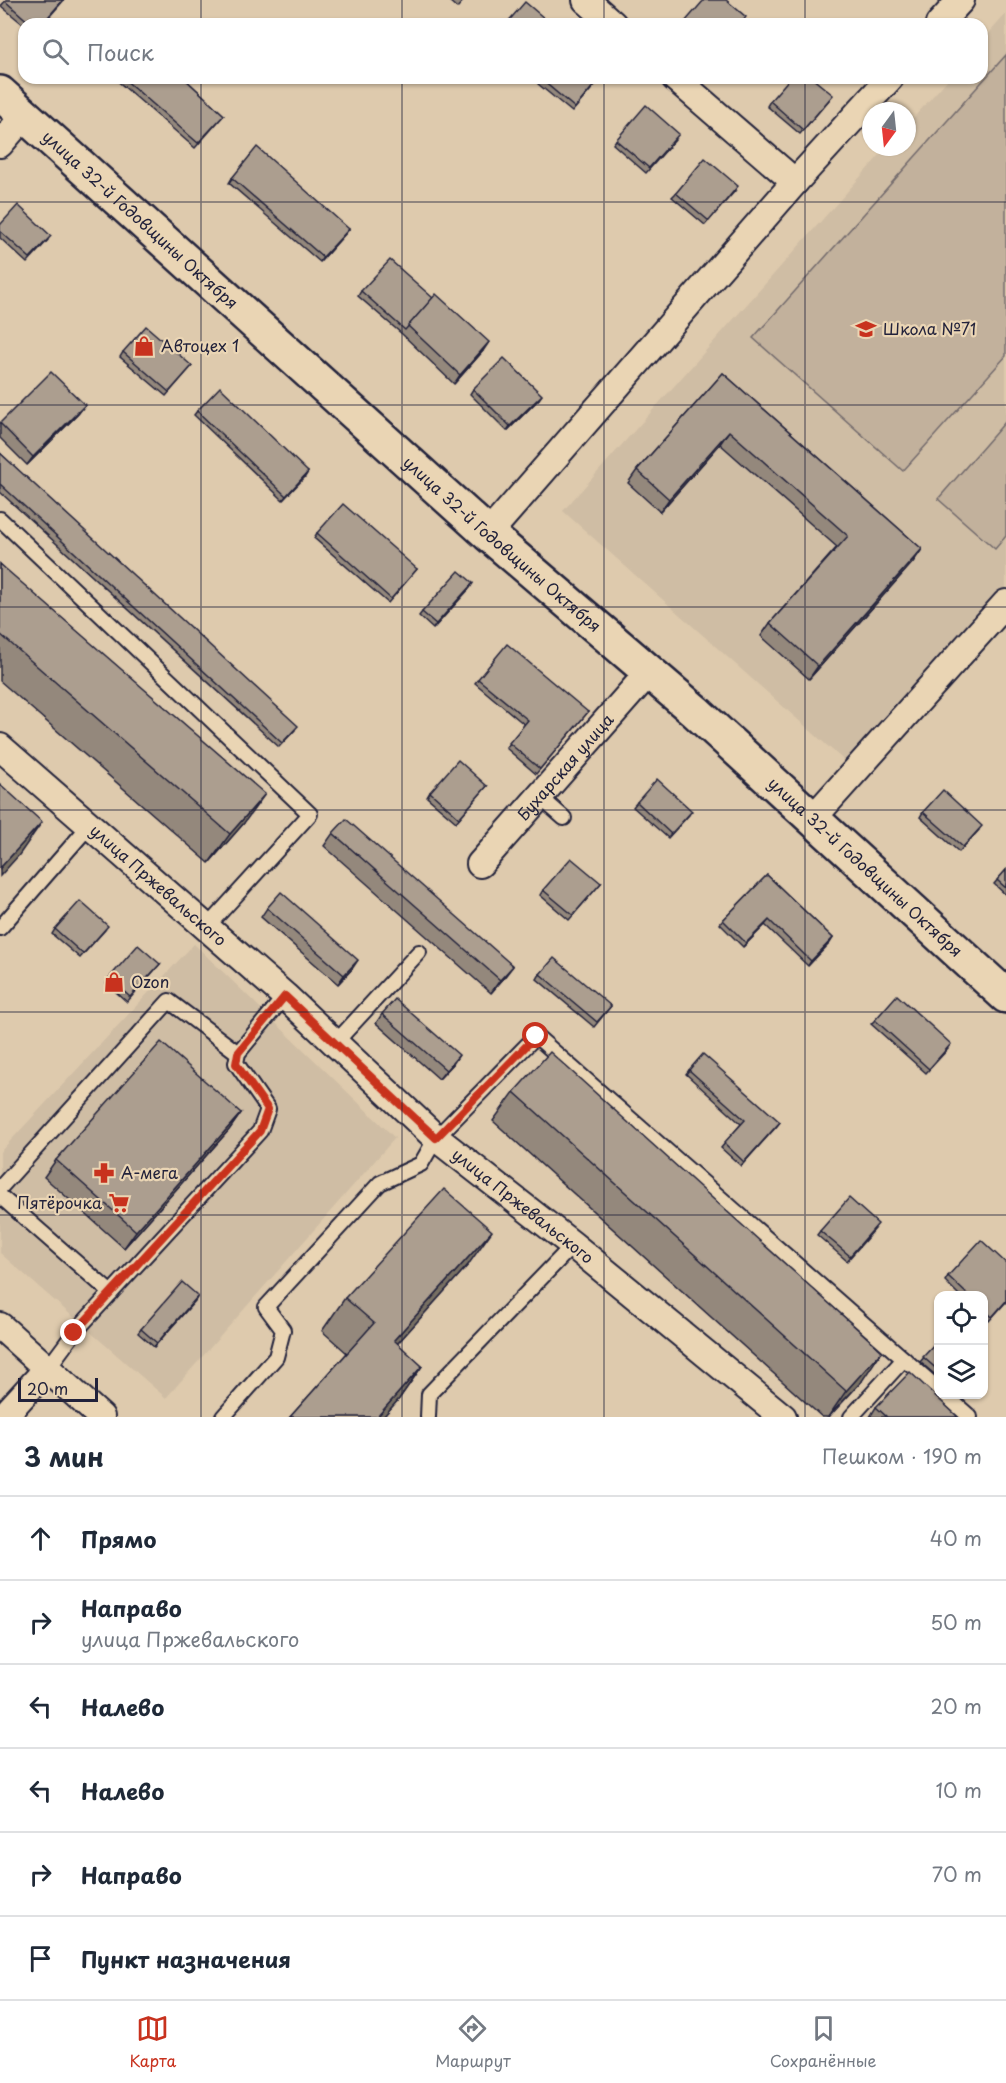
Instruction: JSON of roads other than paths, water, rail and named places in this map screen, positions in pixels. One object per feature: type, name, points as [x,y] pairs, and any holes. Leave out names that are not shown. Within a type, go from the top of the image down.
[{"type":"main road","name":"улица 32-й Годовщины Октября","points":[[0,93],[488,534],[650,671],[1006,996]]},
{"type":"street","points":[[586,0],[607,18]]},
{"type":"street","points":[[944,18],[961,0]]},
{"type":"street","points":[[682,84],[795,183]]},
{"type":"street","points":[[488,534],[885,84]]},
{"type":"street","points":[[0,144],[25,115]]},
{"type":"street","points":[[813,818],[1006,603]]},
{"type":"street","name":"Бухарская улица","points":[[480,864],[650,671]]},
{"type":"street","name":"улица Пржевальского","points":[[0,747],[285,996],[436,1138],[573,1245],[783,1417]]},
{"type":"street","points":[[0,1326],[100,1417]]},
{"type":"street","points":[[3,1417],[48,1368]]},
{"type":"lane","points":[[0,519],[310,814],[206,928]]},
{"type":"lane","points":[[539,796],[564,818]]},
{"type":"lane","points":[[0,928],[89,826]]},
{"type":"lane","points":[[335,1042],[418,952]]},
{"type":"lane","points":[[48,1368],[74,1333],[260,1131],[268,1109],[236,1064],[238,1053],[285,996]]},
{"type":"lane","points":[[0,1188],[169,1001],[238,1053]]},
{"type":"lane","points":[[223,1417],[276,1357],[283,1330],[266,1307],[380,1183],[421,1164],[436,1138],[536,1036],[934,1385]]},
{"type":"lane","points":[[0,1196],[111,1293]]},
{"type":"lane","points":[[428,1417],[429,1394],[573,1245]]},
{"type":"lane","points":[[851,1417],[904,1359]]},
{"type":"lane","points":[[949,1399],[970,1417]]},
{"type":"place","name":"Школа №71","points":[[866,329]]},
{"type":"place","name":"Автоцех 1","points":[[144,346]]},
{"type":"place","name":"Ozon","points":[[114,982]]},
{"type":"place","name":"А-мега","points":[[104,1173]]},
{"type":"place","name":"Пятёрочка","points":[[119,1203]]}]
